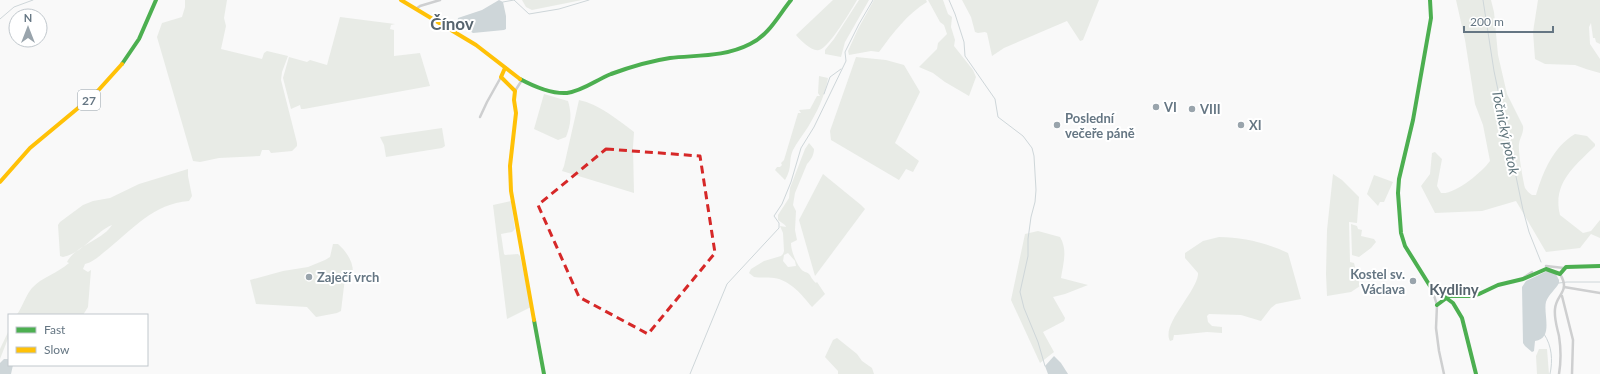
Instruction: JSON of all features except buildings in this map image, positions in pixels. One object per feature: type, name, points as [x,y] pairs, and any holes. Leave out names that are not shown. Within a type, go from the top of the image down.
[{"type":"street","name":"27","points":[[0,182],[29,148],[90,98],[111,78],[137,42],[156,0]]},
{"type":"street","points":[[401,0],[477,46],[522,80],[556,92],[568,94],[613,73],[663,59],[674,57],[716,56],[734,52],[752,44],[768,32],[791,0]]},
{"type":"street","points":[[416,9],[420,6],[440,0]]},
{"type":"street","points":[[1430,0],[1431,18],[1413,120],[1400,172],[1398,193],[1402,240],[1409,254],[1432,289],[1437,305],[1436,328],[1444,374]]},
{"type":"street","points":[[480,117],[505,68]]},
{"type":"street","points":[[501,77],[515,91]]},
{"type":"street","points":[[522,80],[515,91],[514,100],[516,113],[510,166],[511,191],[544,374]]},
{"type":"street","points":[[1546,266],[1564,268],[1570,266],[1600,266]]},
{"type":"street","points":[[1560,274],[1564,268]]},
{"type":"street","points":[[1437,305],[1449,296],[1469,296],[1479,294],[1498,285],[1523,279],[1546,269],[1560,274],[1563,279],[1564,288],[1561,296],[1556,302],[1555,317],[1560,345],[1559,374]]},
{"type":"street","points":[[1523,279],[1532,272]]},
{"type":"street","points":[[1564,288],[1600,293]]},
{"type":"street","points":[[1432,289],[1456,306],[1462,318],[1476,374]]},
{"type":"street","points":[[1561,296],[1573,340],[1572,374]]},
{"type":"highlighted area","points":[[606,149],[700,156],[715,253],[648,334],[579,297],[538,205]]},
{"type":"shaded area","points":[[185,0],[227,0],[224,18],[226,26],[221,49],[262,59],[264,53],[267,51],[288,56],[282,72],[281,80],[297,143],[297,146],[292,151],[271,153],[269,150],[262,150],[260,156],[219,158],[200,162],[193,161],[157,37],[162,23],[182,17],[185,7]]},
{"type":"shaded area","points":[[499,0],[503,2],[506,16],[506,29],[473,33],[457,23],[458,18],[482,10]]},
{"type":"shaded area","points":[[522,0],[582,0],[532,10],[526,7]]},
{"type":"shaded area","points":[[833,0],[857,0],[840,28],[828,43],[819,50],[813,49],[796,35]]},
{"type":"shaded area","points":[[859,0],[869,0],[845,42],[841,57],[825,54],[825,50],[834,39]]},
{"type":"shaded area","points":[[874,0],[926,0],[927,2],[907,18],[879,52],[871,51],[849,55],[848,51],[858,29]]},
{"type":"shaded area","points":[[928,0],[943,0],[948,14],[952,17],[951,27],[955,40],[954,46],[973,70],[976,77],[969,96],[933,73],[919,67],[937,49],[938,43],[947,34],[944,25],[940,22]]},
{"type":"shaded area","points":[[962,0],[1099,0],[1083,40],[1080,41],[1067,21],[1004,48],[992,56],[987,33],[975,32],[971,17]]},
{"type":"shaded area","points":[[1456,0],[1491,0],[1494,12],[1498,55],[1507,94],[1523,126],[1519,144],[1519,153],[1525,188],[1528,192],[1532,195],[1536,195],[1550,161],[1567,139],[1575,134],[1587,136],[1595,144],[1595,146],[1573,168],[1562,184],[1558,204],[1560,215],[1583,233],[1591,231],[1600,220],[1600,238],[1591,234],[1580,248],[1546,252],[1516,201],[1482,211],[1435,213],[1421,186],[1430,174],[1432,153],[1435,152],[1442,159],[1437,186],[1441,193],[1447,193],[1461,187],[1481,171],[1490,161],[1483,125],[1475,104],[1465,40]]},
{"type":"shaded area","points":[[1538,0],[1600,0],[1600,44],[1596,42],[1595,38],[1593,38],[1591,23],[1589,27],[1590,44],[1600,59],[1600,73],[1575,65],[1545,64],[1535,59],[1533,32]]},
{"type":"shaded area","points":[[340,17],[395,24],[391,25],[390,29],[394,30],[394,56],[420,53],[430,86],[304,109],[301,109],[300,105],[291,109],[283,78],[289,57],[307,62],[310,60],[327,65]]},
{"type":"shaded area","points":[[856,57],[886,60],[904,65],[920,92],[895,143],[919,161],[913,172],[906,169],[899,180],[831,140],[830,131]]},
{"type":"shaded area","points":[[819,76],[828,78],[825,91],[814,116],[793,150],[790,168],[785,180],[775,170],[777,167],[782,165],[781,163],[784,160],[798,113],[801,113],[799,110],[810,109],[817,96],[820,96],[818,93]]},
{"type":"shaded area","points":[[544,94],[568,101],[570,119],[566,137],[558,140],[534,129]]},
{"type":"shaded area","points":[[579,100],[601,109],[634,132],[634,193],[562,171]]},
{"type":"shaded area","points":[[442,128],[445,146],[442,148],[386,157],[384,145],[380,137]]},
{"type":"shaded area","points":[[809,143],[814,151],[795,193],[793,205],[796,211],[795,230],[797,240],[791,243],[791,246],[799,266],[803,271],[809,274],[816,283],[817,282],[825,294],[812,307],[795,289],[780,279],[754,277],[749,273],[751,269],[764,261],[783,254],[783,233],[780,226],[786,227],[778,220],[778,215],[789,198],[790,188],[805,149]],"holes":[[[788,253],[795,261],[796,266],[788,267],[783,261],[784,255]]]},
{"type":"shaded area","points":[[188,169],[192,196],[189,201],[176,203],[154,212],[97,258],[85,264],[83,269],[88,272],[91,270],[88,307],[84,314],[17,314],[32,288],[40,281],[60,270],[69,263],[67,262],[76,252],[63,257],[60,256],[58,225],[60,222],[83,205],[93,201],[110,198],[139,184]],"holes":[[[112,225],[102,235],[84,246],[100,232]]]},
{"type":"shaded area","points":[[823,174],[865,209],[815,276],[799,220]]},
{"type":"shaded area","points":[[1333,174],[1342,180],[1359,197],[1357,223],[1349,222],[1350,262],[1354,263],[1360,286],[1351,292],[1327,296],[1327,230]]},
{"type":"shaded area","points":[[1374,175],[1393,182],[1384,202],[1380,202],[1378,206],[1367,194]]},
{"type":"shaded area","points":[[511,201],[515,229],[512,232],[501,234],[504,254],[518,254],[520,256],[531,307],[507,319],[493,205]]},
{"type":"shaded area","points":[[1351,224],[1362,230],[1361,236],[1374,239],[1376,242],[1359,257],[1352,255]]},
{"type":"shaded area","points":[[1038,231],[1060,237],[1064,247],[1061,278],[1088,285],[1053,297],[1065,318],[1064,321],[1043,332],[1054,352],[1040,363],[1011,300],[1025,234]]},
{"type":"shaded area","points":[[1219,237],[1254,241],[1288,253],[1301,299],[1276,304],[1261,321],[1241,315],[1209,314],[1207,316],[1208,322],[1212,326],[1222,327],[1222,333],[1207,332],[1174,335],[1173,340],[1170,341],[1168,334],[1170,327],[1196,283],[1198,275],[1198,273],[1185,258],[1185,253],[1203,241]]},
{"type":"shaded area","points":[[333,244],[338,244],[344,250],[353,268],[353,272],[345,278],[341,311],[316,317],[307,307],[256,304],[250,280],[283,271],[308,267],[325,260],[330,257]]},
{"type":"shaded area","points":[[1547,271],[1556,274],[1559,283],[1546,302],[1546,331],[1541,339],[1535,341],[1534,351],[1532,352],[1523,343],[1522,287],[1526,281]]},
{"type":"shaded area","points":[[8,332],[8,339],[0,359],[0,349]]},
{"type":"shaded area","points":[[837,338],[872,368],[874,374],[838,374],[838,371],[825,357],[833,340]]},
{"type":"shaded area","points":[[1539,349],[1547,349],[1549,374],[1537,374],[1536,356]]},
{"type":"shaded area","points":[[1054,356],[1061,363],[1068,374],[1048,374],[1045,366]]},
{"type":"shaded area","points":[[4,359],[8,359],[8,366],[13,366],[11,374],[0,374],[0,363]]},
{"type":"waterway","points":[[0,19],[14,7],[33,0]]},
{"type":"waterway","points":[[503,2],[514,0],[529,14],[559,9],[589,0]]},
{"type":"waterway","points":[[690,374],[727,284],[779,228],[779,223],[774,216],[782,204],[791,182],[801,148],[814,127],[846,61],[845,52],[873,0]]},
{"type":"waterway","points":[[949,0],[964,42],[965,56],[995,99],[998,117],[1023,136],[1032,148],[1034,156],[1036,190],[1028,239],[1028,256],[1020,292],[1024,308],[1038,342],[1045,366]]},
{"type":"waterway","name":"Točnický potok","points":[[1483,0],[1494,71],[1523,210],[1529,232],[1541,262]]},
{"type":"waterway","points":[[824,94],[830,77],[841,69]]},
{"type":"waterway","points":[[1559,283],[1600,282]]},
{"type":"waterway","name":"Točnický potok","points":[[1544,334],[1549,343],[1551,353],[1550,374]]},
{"type":"traffic: fast","points":[[122,64],[139,39],[156,0]]},
{"type":"traffic: fast","points":[[520,79],[549,91],[567,93],[584,88],[605,76],[648,63],[670,58],[711,55],[731,51],[750,44],[763,36],[791,0]]},
{"type":"traffic: fast","points":[[1430,0],[1431,18],[1413,120],[1399,179],[1398,193],[1401,233],[1405,246],[1430,286],[1453,303],[1462,318],[1476,374]]},
{"type":"traffic: fast","points":[[1437,305],[1449,296],[1469,296],[1479,294],[1498,285],[1523,279],[1546,269],[1560,274],[1566,267],[1600,266]]},
{"type":"traffic: fast","points":[[534,320],[544,374]]},
{"type":"traffic: slow","points":[[401,0],[476,45],[520,79]]},
{"type":"traffic: slow","points":[[0,182],[30,148],[95,94],[122,64]]},
{"type":"traffic: slow","points":[[505,68],[501,77],[515,91],[514,100],[516,113],[510,166],[511,191],[534,320]]},
{"type":"place","name":"VI","points":[[1156,107]]},
{"type":"place","name":"VIII","points":[[1192,109]]},
{"type":"place","name":"Poslední večeře páně","points":[[1057,125]]},
{"type":"place","name":"XI","points":[[1241,125]]},
{"type":"place","name":"Zaječí vrch","points":[[309,277]]},
{"type":"place","name":"Kostel sv. Václava","points":[[1413,281]]},
{"type":"district","name":"Čínov","points":[[452,23]]},
{"type":"district","name":"Kydliny","points":[[1454,289]]}]
